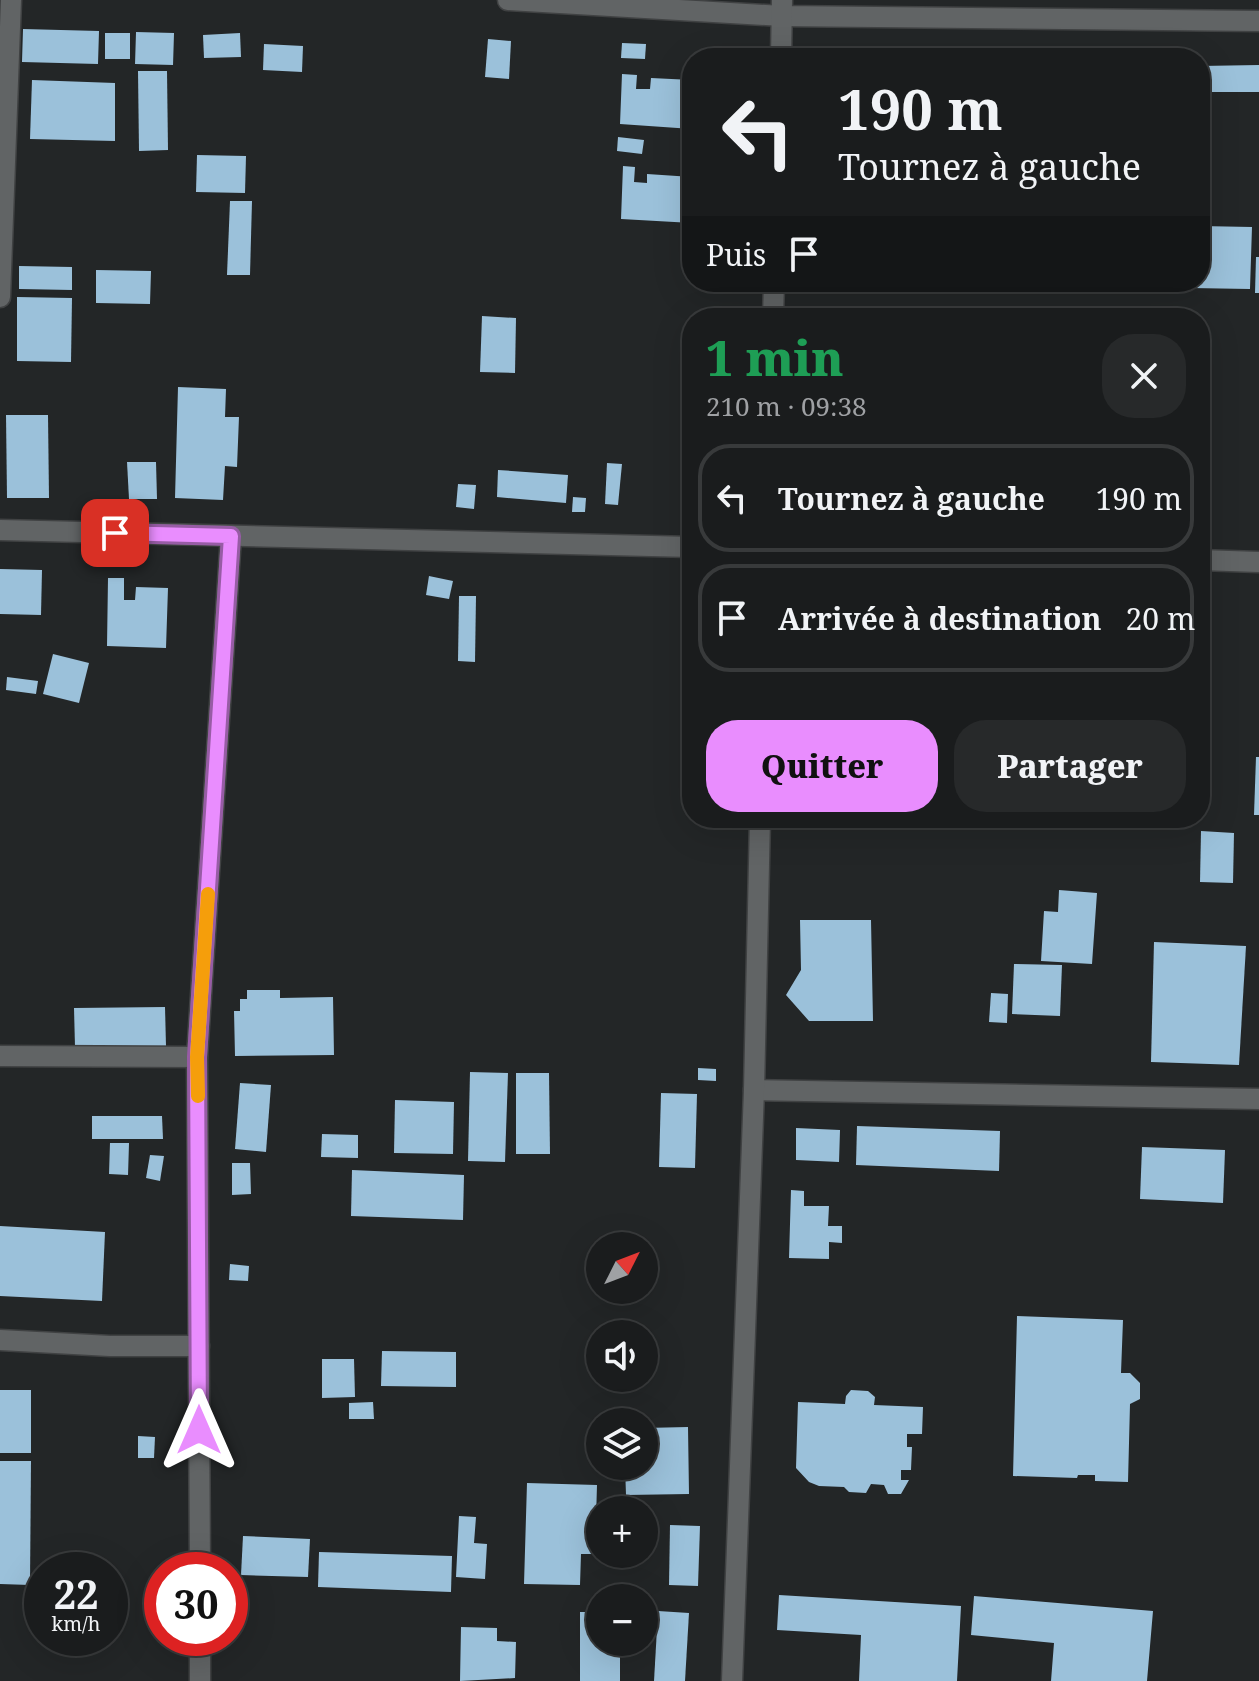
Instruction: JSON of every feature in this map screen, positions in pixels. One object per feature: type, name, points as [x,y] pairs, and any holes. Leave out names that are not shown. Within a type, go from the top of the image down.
[{"type":"street","points":[[0,297],[11,0]]},
{"type":"street","points":[[508,0],[1259,21]]},
{"type":"street","points":[[781,48],[782,8]]},
{"type":"street","points":[[0,530],[682,547]]},
{"type":"street","points":[[200,1552],[197,1057],[231,536]]},
{"type":"street","points":[[1210,560],[1259,562]]},
{"type":"street","points":[[732,1681],[754,1090],[760,828]]},
{"type":"street","points":[[0,1056],[197,1057]]},
{"type":"street","points":[[754,1090],[1259,1099]]},
{"type":"street","points":[[0,1340],[110,1346],[199,1346]]},
{"type":"street","points":[[200,1656],[200,1681]]},
{"type":"building","points":[[23,29],[99,31],[98,64],[22,62]]},
{"type":"building","points":[[136,32],[174,33],[173,65],[135,64]]},
{"type":"building","points":[[105,33],[130,33],[130,59],[105,59]]},
{"type":"building","points":[[240,33],[241,57],[204,58],[203,35]]},
{"type":"building","points":[[488,39],[511,41],[509,79],[485,77]]},
{"type":"building","points":[[622,43],[646,44],[645,59],[621,58]]},
{"type":"building","points":[[264,44],[303,46],[302,72],[263,70]]},
{"type":"building","points":[[1259,65],[1259,92],[1210,92],[1210,66]]},
{"type":"building","points":[[138,71],[167,71],[168,150],[139,151]]},
{"type":"building","points":[[622,74],[637,75],[636,89],[650,89],[651,78],[682,80],[682,128],[620,124]]},
{"type":"building","points":[[32,80],[115,83],[115,141],[30,139]]},
{"type":"building","points":[[618,137],[644,140],[642,154],[617,151]]},
{"type":"building","points":[[197,155],[246,156],[245,193],[196,192]]},
{"type":"building","points":[[623,166],[635,167],[634,182],[647,183],[647,174],[682,176],[682,222],[621,219]]},
{"type":"building","points":[[230,201],[252,201],[250,275],[227,275]]},
{"type":"building","points":[[1210,226],[1252,227],[1250,289],[1210,288]]},
{"type":"building","points":[[1256,257],[1259,257],[1259,293],[1255,293]]},
{"type":"building","points":[[19,266],[72,267],[72,290],[19,289]]},
{"type":"building","points":[[96,270],[151,271],[150,304],[96,303]]},
{"type":"building","points":[[17,297],[72,298],[71,362],[17,361]]},
{"type":"building","points":[[482,316],[516,318],[515,373],[480,372]]},
{"type":"building","points":[[178,387],[226,389],[225,417],[239,417],[237,467],[225,466],[223,500],[175,498]]},
{"type":"building","points":[[6,415],[48,415],[49,498],[7,498]]},
{"type":"building","points":[[127,462],[156,462],[157,499],[129,499]]},
{"type":"building","points":[[607,463],[622,464],[618,505],[605,504]]},
{"type":"building","points":[[498,470],[568,475],[566,503],[497,497]]},
{"type":"building","points":[[458,484],[476,485],[474,509],[456,507]]},
{"type":"building","points":[[573,497],[586,498],[585,512],[572,512]]},
{"type":"building","points":[[0,569],[42,570],[41,615],[0,614]]},
{"type":"building","points":[[429,576],[453,581],[449,599],[426,595]]},
{"type":"building","points":[[108,578],[124,578],[124,600],[135,600],[136,587],[168,588],[166,648],[107,646]]},
{"type":"building","points":[[459,596],[476,596],[475,662],[458,661]]},
{"type":"building","points":[[53,654],[89,663],[79,703],[43,694]]},
{"type":"building","points":[[7,677],[38,681],[36,694],[6,690]]},
{"type":"building","points":[[1256,757],[1259,757],[1259,815],[1254,815]]},
{"type":"building","points":[[1201,831],[1234,833],[1233,883],[1200,882]]},
{"type":"building","points":[[1059,890],[1097,893],[1092,964],[1041,961],[1044,911],[1058,912]]},
{"type":"building","points":[[800,920],[871,920],[873,1021],[809,1021],[786,995],[801,970]]},
{"type":"building","points":[[1154,942],[1246,946],[1239,1065],[1151,1062]]},
{"type":"building","points":[[1014,964],[1062,965],[1060,1016],[1012,1014]]},
{"type":"building","points":[[247,990],[280,990],[280,998],[333,997],[334,1055],[235,1056],[234,1011],[240,1011],[240,999],[247,999]]},
{"type":"building","points":[[991,993],[1008,994],[1007,1023],[989,1022]]},
{"type":"building","points":[[165,1007],[166,1046],[75,1047],[74,1008]]},
{"type":"building","points":[[698,1068],[716,1069],[716,1081],[698,1080]]},
{"type":"building","points":[[470,1072],[508,1073],[505,1162],[468,1161]]},
{"type":"building","points":[[516,1073],[549,1073],[550,1154],[516,1154]]},
{"type":"building","points":[[240,1083],[271,1085],[266,1152],[235,1149]]},
{"type":"building","points":[[661,1093],[697,1094],[695,1168],[659,1167]]},
{"type":"building","points":[[395,1100],[454,1102],[453,1154],[394,1153]]},
{"type":"building","points":[[92,1116],[162,1116],[163,1139],[92,1139]]},
{"type":"building","points":[[857,1126],[1000,1131],[999,1171],[856,1165]]},
{"type":"building","points":[[796,1128],[840,1130],[839,1162],[796,1160]]},
{"type":"building","points":[[322,1134],[358,1135],[358,1158],[321,1157]]},
{"type":"building","points":[[110,1143],[129,1143],[128,1175],[109,1174]]},
{"type":"building","points":[[1142,1147],[1225,1150],[1223,1203],[1140,1199]]},
{"type":"building","points":[[150,1155],[164,1156],[160,1181],[146,1178]]},
{"type":"building","points":[[232,1163],[250,1163],[251,1194],[232,1195]]},
{"type":"building","points":[[352,1170],[464,1175],[463,1220],[351,1216]]},
{"type":"building","points":[[791,1190],[804,1191],[804,1206],[829,1206],[828,1226],[842,1226],[842,1243],[829,1242],[829,1259],[789,1258]]},
{"type":"building","points":[[0,1226],[105,1232],[102,1301],[0,1296]]},
{"type":"building","points":[[230,1264],[249,1266],[248,1281],[229,1280]]},
{"type":"building","points":[[1017,1316],[1123,1320],[1121,1373],[1130,1373],[1140,1383],[1140,1399],[1130,1404],[1128,1482],[1095,1481],[1095,1475],[1078,1475],[1077,1478],[1013,1476]]},
{"type":"building","points":[[382,1351],[456,1352],[456,1387],[381,1386]]},
{"type":"building","points":[[322,1359],[354,1359],[355,1397],[322,1398]]},
{"type":"building","points":[[0,1390],[31,1390],[31,1453],[0,1453]]},
{"type":"building","points":[[851,1390],[868,1391],[875,1397],[874,1405],[923,1407],[922,1434],[907,1434],[907,1447],[912,1447],[911,1470],[901,1470],[901,1480],[909,1480],[901,1494],[888,1494],[884,1485],[871,1484],[866,1493],[849,1492],[844,1487],[819,1486],[809,1482],[796,1468],[798,1402],[845,1404]]},
{"type":"building","points":[[373,1402],[374,1419],[349,1419],[349,1403]]},
{"type":"building","points":[[688,1427],[689,1494],[626,1495],[625,1480],[658,1480],[658,1428]]},
{"type":"building","points":[[138,1436],[155,1437],[154,1458],[138,1458]]},
{"type":"building","points":[[0,1461],[31,1461],[30,1552],[24,1552],[24,1585],[0,1584]]},
{"type":"building","points":[[527,1483],[597,1485],[597,1496],[586,1496],[586,1554],[581,1554],[580,1585],[524,1584]]},
{"type":"building","points":[[459,1516],[476,1517],[474,1543],[487,1544],[485,1579],[456,1577]]},
{"type":"building","points":[[670,1525],[700,1526],[698,1586],[669,1585]]},
{"type":"building","points":[[243,1536],[310,1539],[308,1577],[248,1575],[248,1552],[242,1552]]},
{"type":"building","points":[[319,1552],[452,1556],[451,1592],[318,1587]]},
{"type":"building","points":[[779,1595],[961,1606],[957,1681],[859,1681],[861,1635],[777,1630]]},
{"type":"building","points":[[974,1596],[1153,1611],[1147,1681],[1051,1681],[1054,1643],[971,1635]]},
{"type":"building","points":[[658,1611],[689,1613],[685,1681],[654,1681],[655,1656],[658,1656]]},
{"type":"building","points":[[580,1612],[586,1612],[586,1656],[620,1656],[620,1681],[580,1681]]},
{"type":"building","points":[[461,1627],[497,1628],[497,1641],[516,1642],[515,1678],[460,1681]]},
{"type":"slow traffic","points":[[198,1096],[197,1057],[208,894]]},
{"type":"route","points":[[115,533],[231,536],[197,1057],[199,1430]]}]
